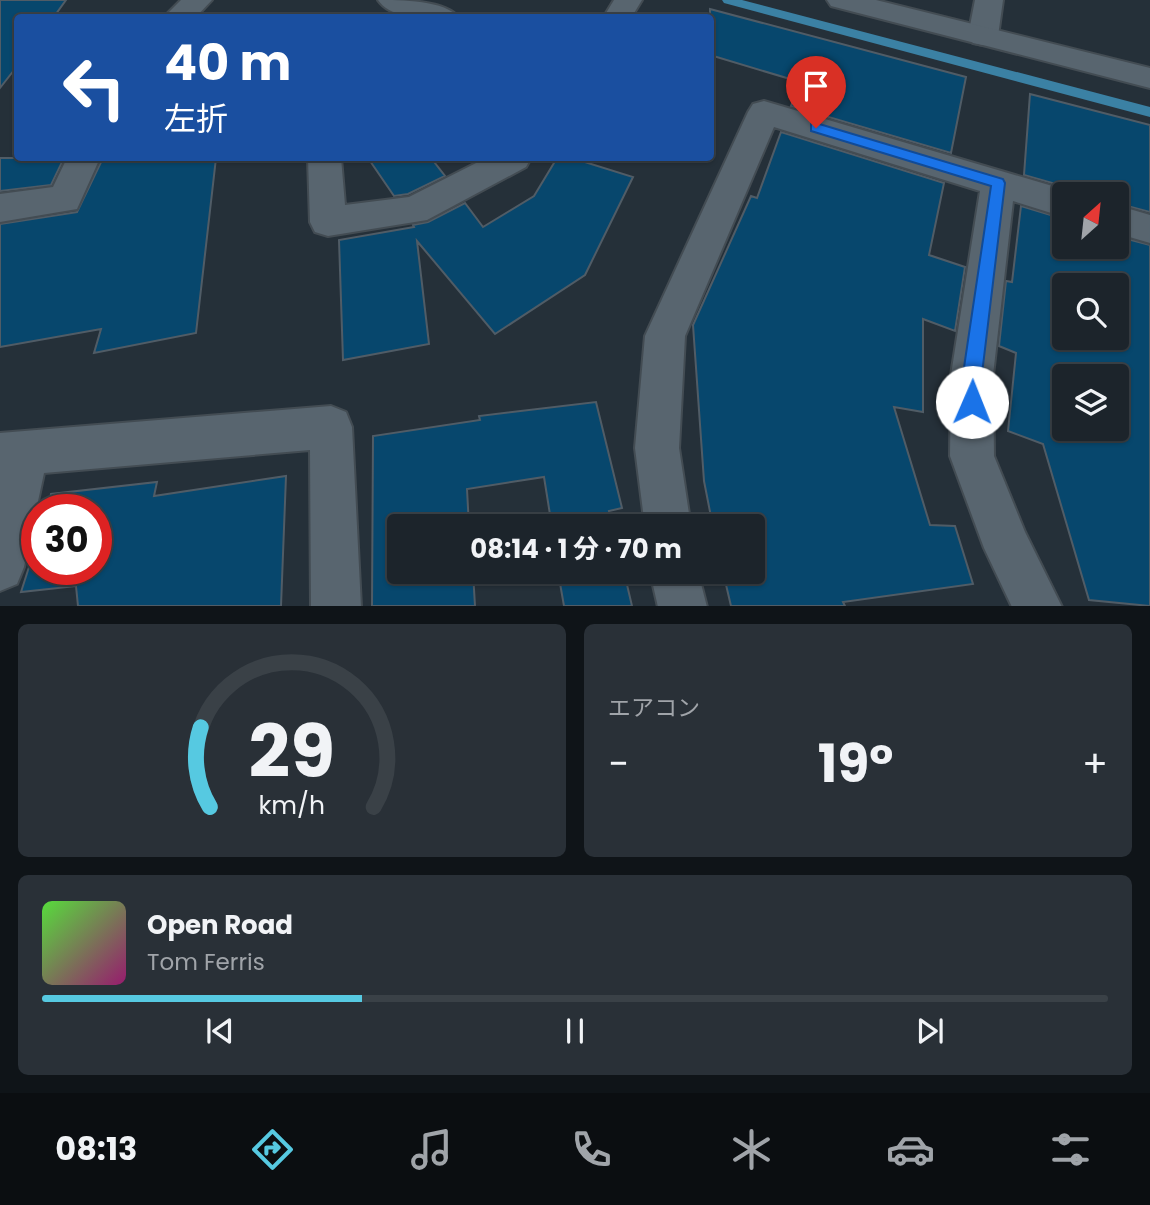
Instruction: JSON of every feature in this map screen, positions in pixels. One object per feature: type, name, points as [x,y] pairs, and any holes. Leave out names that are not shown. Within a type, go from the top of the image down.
[{"type":"street","points":[[182,14],[198,0]]},
{"type":"street","points":[[841,0],[1150,78]]},
{"type":"street","points":[[984,36],[989,0]]},
{"type":"street","points":[[393,7],[426,14]]},
{"type":"street","points":[[666,514],[657,447],[665,335],[764,112],[1052,199]]},
{"type":"street","points":[[0,208],[65,199],[82,161]]},
{"type":"street","points":[[325,161],[328,222],[415,211],[508,161]]},
{"type":"street","points":[[998,183],[972,374],[972,456],[1008,548],[1037,606]]},
{"type":"street","points":[[1129,223],[1150,229]]},
{"type":"street","points":[[0,567],[13,454],[331,427],[336,606]]},
{"type":"street","points":[[677,584],[683,606]]},
{"type":"building","points":[[0,0],[66,0],[56,14],[14,14],[14,70],[0,88]]},
{"type":"building","points":[[710,9],[966,77],[951,153],[791,106],[800,82],[714,56],[714,14],[710,14]]},
{"type":"building","points":[[1030,94],[1150,125],[1150,212],[1129,206],[1129,182],[1052,183],[1024,175]]},
{"type":"building","points":[[781,132],[944,183],[929,255],[965,267],[955,331],[923,319],[923,412],[894,407],[930,525],[955,526],[973,584],[843,602],[845,606],[731,606],[726,584],[765,584],[765,514],[710,514],[704,481],[693,325],[751,196],[757,198]]},
{"type":"building","points":[[0,158],[14,158],[14,161],[63,161],[51,185],[0,191]]},
{"type":"building","points":[[102,161],[216,161],[196,333],[94,353],[101,329],[0,347],[0,224],[77,212]]},
{"type":"building","points":[[370,161],[433,161],[445,176],[408,194],[394,196]]},
{"type":"building","points":[[555,161],[582,161],[633,177],[585,275],[495,334],[417,241],[429,344],[343,360],[339,240],[414,227],[413,225],[428,222],[465,203],[483,227],[534,196]]},
{"type":"building","points":[[1021,206],[1052,215],[1052,259],[1129,259],[1129,239],[1150,245],[1150,606],[1089,600],[1043,444],[1008,431],[1016,353],[999,346],[1006,281],[1012,282]]},
{"type":"building","points":[[596,402],[622,508],[609,511],[610,514],[550,514],[544,477],[467,489],[468,514],[387,514],[387,584],[474,584],[475,606],[372,606],[373,436],[480,420],[479,416]]},
{"type":"building","points":[[286,476],[281,606],[78,606],[76,586],[21,592],[23,585],[112,585],[112,494],[51,494],[157,482],[154,496]]},
{"type":"building","points":[[560,584],[627,584],[632,606],[564,606]]},
{"type":"waterway","points":[[728,0],[1150,112]]},
{"type":"route","points":[[816,128],[998,183],[972,374],[972,402]]}]
